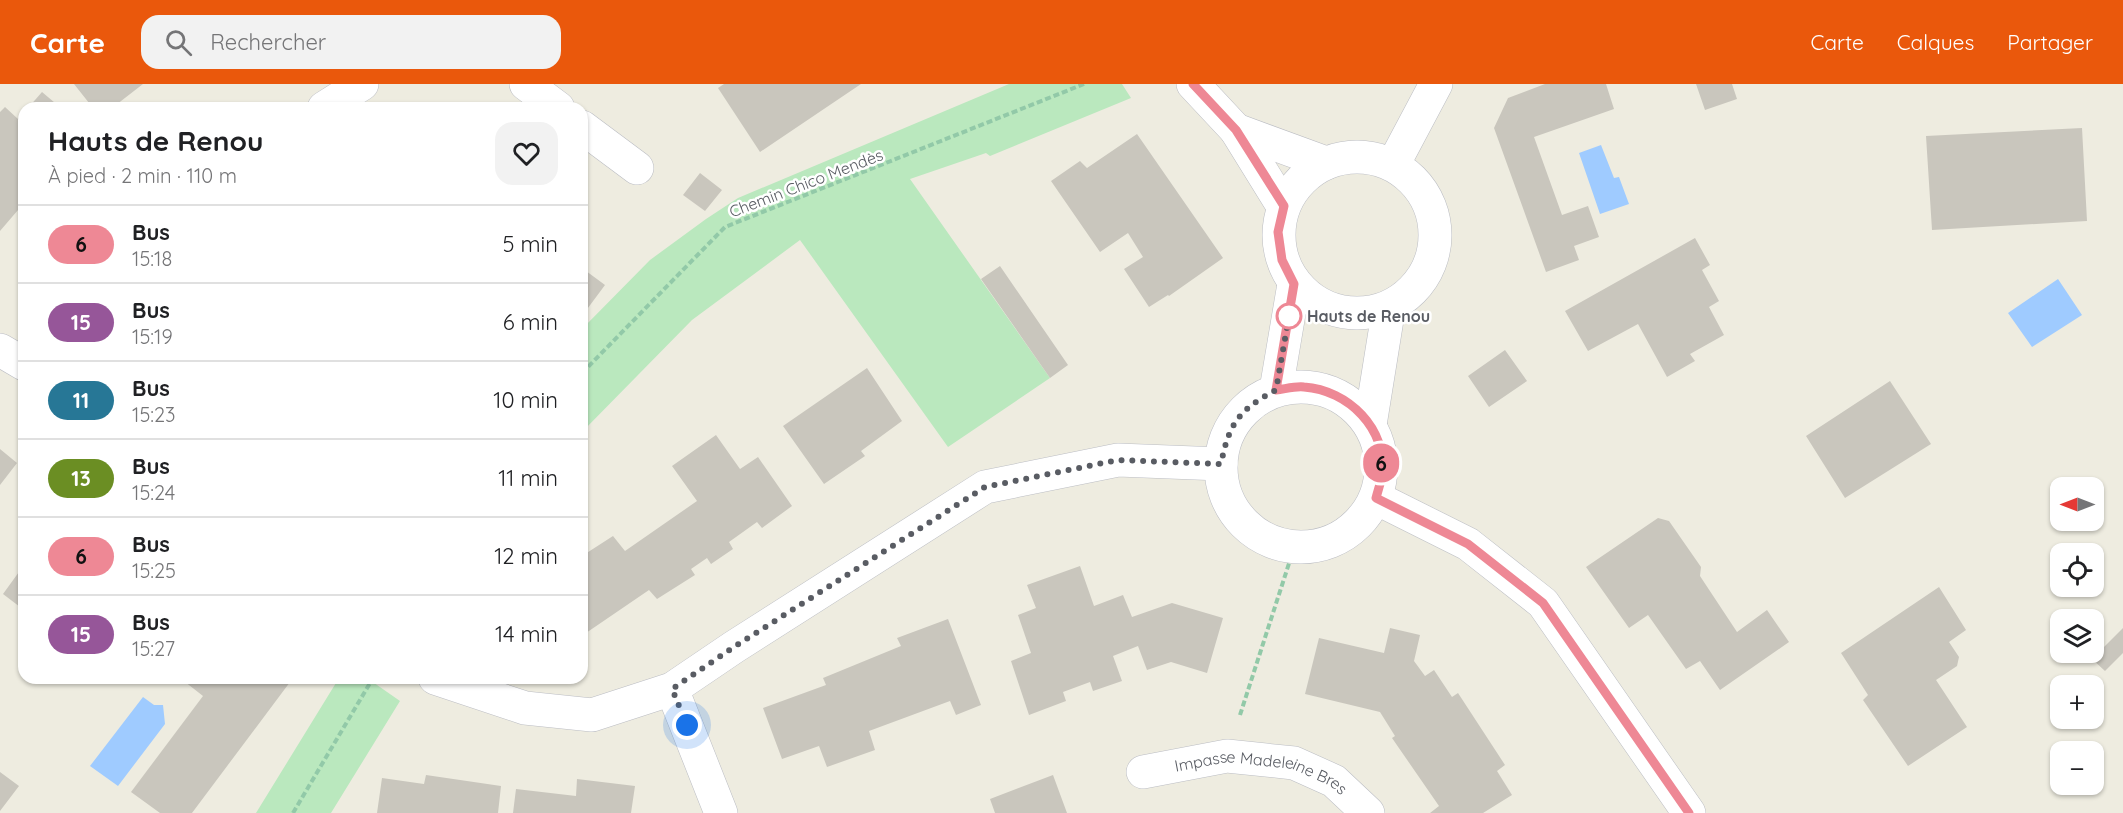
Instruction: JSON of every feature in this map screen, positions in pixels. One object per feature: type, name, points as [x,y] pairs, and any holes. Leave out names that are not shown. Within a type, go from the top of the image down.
[{"type":"street","points":[[334,102],[362,84]]},
{"type":"street","points":[[526,84],[550,102]]},
{"type":"street","points":[[1193,84],[1236,130],[1284,206]]},
{"type":"street","points":[[1393,165],[1436,84]]},
{"type":"street","points":[[1236,130],[1326,163]]},
{"type":"street","points":[[588,132],[636,168]]},
{"type":"street","points":[[1348,157],[1371,157],[1393,165],[1413,180],[1427,200],[1434,225],[1434,250],[1426,273],[1410,293],[1389,307],[1364,314],[1338,312],[1314,301],[1294,284],[1282,260],[1278,232],[1284,206],[1293,188],[1308,173],[1326,163],[1348,157]]},
{"type":"street","points":[[1276,390],[1294,284]]},
{"type":"street","points":[[1370,425],[1389,307]]},
{"type":"street","points":[[0,350],[18,360]]},
{"type":"street","points":[[1303,386],[1329,392],[1353,405],[1370,425],[1380,449],[1382,474],[1376,498],[1363,520],[1343,537],[1319,546],[1293,548],[1270,541],[1249,529],[1233,510],[1223,488],[1221,464],[1226,440],[1237,418],[1254,402],[1276,390],[1303,386]]},
{"type":"street","points":[[453,684],[525,708],[592,715],[672,689],[985,487],[1118,460],[1221,464]]},
{"type":"street","points":[[1376,498],[1468,544],[1543,603],[1689,813]]},
{"type":"street","points":[[672,689],[721,813]]},
{"type":"street","name":"Impasse Madeleine Bres","points":[[1143,772],[1227,756],[1293,763],[1334,781],[1368,813]]},
{"type":"path","name":"Chemin Chico Mendès","points":[[588,367],[725,227],[1084,84]]},
{"type":"path","points":[[1227,756],[1293,548]]},
{"type":"path","points":[[293,813],[369,684]]},
{"type":"green space","points":[[1009,84],[1122,84],[1131,98],[990,156],[986,153],[910,179],[1050,378],[948,447],[800,240],[692,320],[588,426],[588,323],[650,260],[738,198]]},
{"type":"green space","points":[[335,684],[376,684],[400,701],[331,813],[256,813]]},
{"type":"water","points":[[1601,145],[1614,178],[1619,177],[1629,204],[1600,214],[1579,153]]},
{"type":"water","points":[[2058,279],[2082,315],[2032,347],[2008,313]]},
{"type":"water","points":[[143,697],[154,705],[163,705],[165,724],[118,786],[90,766]]},
{"type":"building","points":[[74,84],[143,84],[120,102],[88,102]]},
{"type":"building","points":[[724,84],[861,84],[760,152],[718,88]]},
{"type":"building","points":[[1545,84],[1606,84],[1614,109],[1534,137],[1562,215],[1588,206],[1599,237],[1574,246],[1579,260],[1546,272],[1494,128],[1508,98]]},
{"type":"building","points":[[1696,84],[1732,84],[1737,99],[1705,110]]},
{"type":"building","points":[[42,92],[54,102],[33,102]]},
{"type":"building","points":[[5,107],[18,119],[18,210],[0,231],[0,112]]},
{"type":"building","points":[[2082,128],[2087,221],[1932,230],[1926,136]]},
{"type":"building","points":[[1137,134],[1223,258],[1169,296],[1149,307],[1124,269],[1143,257],[1128,233],[1100,252],[1051,181],[1080,161],[1087,168]]},
{"type":"building","points":[[700,173],[722,190],[705,211],[683,195]]},
{"type":"building","points":[[1695,238],[1710,265],[1702,270],[1719,301],[1709,307],[1724,335],[1690,354],[1695,361],[1667,377],[1638,324],[1588,351],[1565,311]]},
{"type":"building","points":[[1000,266],[1068,365],[1050,378],[981,279]]},
{"type":"building","points":[[588,272],[605,285],[588,308]]},
{"type":"building","points":[[1505,350],[1527,381],[1489,407],[1468,376]]},
{"type":"building","points":[[867,368],[902,421],[861,451],[865,456],[824,484],[783,426]]},
{"type":"building","points":[[1890,381],[1931,444],[1845,498],[1806,436]]},
{"type":"building","points":[[716,435],[740,469],[758,457],[792,506],[762,528],[757,522],[729,542],[733,549],[711,564],[707,558],[691,569],[695,575],[657,599],[649,590],[588,632],[588,552],[613,536],[625,551],[697,501],[672,466]]},
{"type":"building","points":[[0,449],[17,463],[0,485]]},
{"type":"building","points":[[1658,518],[1669,521],[1701,567],[1700,576],[1737,632],[1767,610],[1789,642],[1720,690],[1700,661],[1686,669],[1648,615],[1629,628],[1586,567]]},
{"type":"building","points":[[1080,566],[1094,606],[1123,595],[1132,617],[1172,603],[1223,618],[1207,673],[1171,662],[1147,670],[1138,646],[1113,656],[1122,681],[1093,691],[1090,682],[1063,692],[1066,701],[1029,715],[1011,661],[1031,653],[1018,615],[1036,608],[1027,585]]},
{"type":"building","points":[[18,573],[18,605],[3,594]]},
{"type":"building","points":[[1939,587],[1966,630],[1949,642],[1959,657],[1957,666],[1936,680],[1967,727],[1908,766],[1863,700],[1868,695],[1841,653]]},
{"type":"building","points":[[948,619],[981,705],[956,715],[950,701],[869,731],[875,750],[827,767],[819,746],[782,759],[763,708],[826,685],[823,678],[901,646],[897,638]]},
{"type":"building","points":[[1390,628],[1420,635],[1414,661],[1425,676],[1434,670],[1452,697],[1458,693],[1505,765],[1497,771],[1512,795],[1483,813],[1430,813],[1439,806],[1392,738],[1395,736],[1380,712],[1305,694],[1319,638],[1384,653]]},
{"type":"building","points":[[2123,628],[2123,653],[2105,671],[2096,663],[2104,663],[2104,647]]},
{"type":"building","points":[[188,684],[289,684],[192,813],[160,813],[131,792],[203,696]]},
{"type":"building","points":[[0,772],[19,786],[0,811]]},
{"type":"building","points":[[426,775],[501,786],[498,813],[377,813],[382,778],[424,784]]},
{"type":"building","points":[[1053,775],[1067,813],[995,813],[990,799]]},
{"type":"building","points":[[577,779],[635,786],[631,813],[513,813],[516,789],[576,796]]},
{"type":"bus line","name":"6","points":[[1193,84],[1236,130],[1284,206],[1278,232],[1282,260],[1294,284],[1276,390],[1303,386],[1329,392],[1353,405],[1370,425],[1380,449],[1382,474],[1376,498],[1468,544],[1543,603],[1689,813]]},
{"type":"place","name":"Hauts de Renou","points":[[1289,316]]},
{"type":"route","points":[[687,725],[672,689],[985,487],[1118,460],[1221,464],[1226,440],[1237,418],[1254,402],[1276,390],[1289,316]]}]
